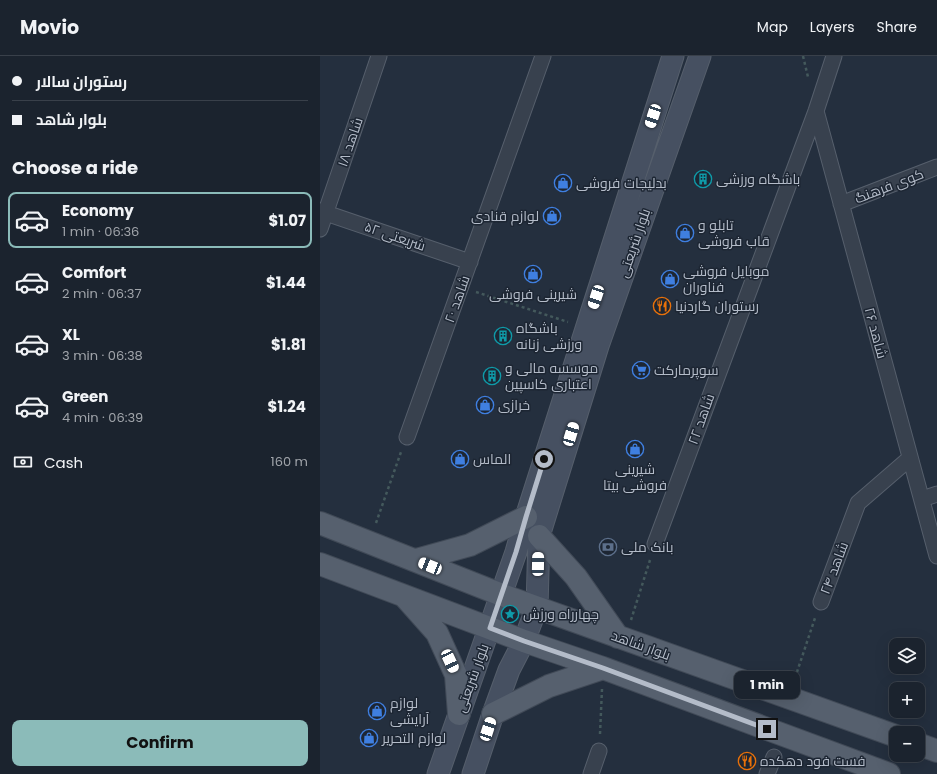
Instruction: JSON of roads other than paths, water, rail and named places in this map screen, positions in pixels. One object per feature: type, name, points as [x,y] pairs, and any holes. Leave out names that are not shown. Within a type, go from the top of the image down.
[{"type":"main road","name":"بلوار شریعتی","points":[[438,774],[516,552],[673,56]]},
{"type":"main road","name":"بلوار شریعتی","points":[[473,774],[509,670],[524,641],[537,607],[538,536],[598,346],[700,56]]},
{"type":"main road","points":[[416,560],[470,545],[526,517]]},
{"type":"main road","name":"بلوار شاهد","points":[[320,523],[537,607],[889,733]]},
{"type":"main road","points":[[538,536],[576,577],[621,638]]},
{"type":"main road","points":[[320,564],[524,641],[603,668],[889,774]]},
{"type":"main road","points":[[403,595],[437,633],[456,675],[459,714]]},
{"type":"main road","points":[[493,714],[549,686],[603,668]]},
{"type":"main road","points":[[925,747],[937,751]]},
{"type":"street","name":"شاهد ۱۸","points":[[320,229],[323,212],[379,56]]},
{"type":"street","name":"شاهد ۲۰","points":[[407,437],[543,56]]},
{"type":"street","name":"شاهد ۲۲","points":[[655,544],[816,111],[834,56]]},
{"type":"street","name":"شاهد ۲۶","points":[[816,111],[937,556]]},
{"type":"street","name":"کوی فرهنگ","points":[[841,204],[937,167]]},
{"type":"street","name":"شریعتی ۵۲","points":[[323,212],[470,262]]},
{"type":"street","name":"شاهد ۲۴","points":[[821,602],[858,503],[910,458]]},
{"type":"street","points":[[922,499],[937,494]]},
{"type":"street","points":[[591,774],[599,751]]},
{"type":"street","points":[[768,774],[774,757]]},
{"type":"place","name":"باشگاه ورزشی","points":[[703,179]]},
{"type":"place","name":"بدلیجات فروشی","points":[[563,183]]},
{"type":"place","name":"لوازم قنادی","points":[[552,216]]},
{"type":"place","name":"تابلو و قاب فروشی","points":[[685,233]]},
{"type":"place","name":"شیرینی فروشی","points":[[533,274]]},
{"type":"place","name":"موبایل فروشی فناوران","points":[[670,279]]},
{"type":"place","name":"رستوران گاردنیا","points":[[662,306]]},
{"type":"place","name":"باشگاه ورزشی زنانه","points":[[503,336]]},
{"type":"place","name":"سوپرمارکت","points":[[641,370]]},
{"type":"place","name":"موسسه مالی و اعتباری کاسپین","points":[[492,376]]},
{"type":"place","name":"خرازی","points":[[485,405]]},
{"type":"place","name":"شیرینی فروشی بیتا","points":[[635,449]]},
{"type":"place","name":"الماس","points":[[460,459]]},
{"type":"place","name":"بانک ملی","points":[[608,547]]},
{"type":"place","name":"چهارراه ورزش","points":[[510,614]]},
{"type":"place","name":"لوازم آرایشی","points":[[377,711]]},
{"type":"place","name":"لوازم التحریر","points":[[369,738]]},
{"type":"place","name":"فست فود دهکده","points":[[747,761]]}]
